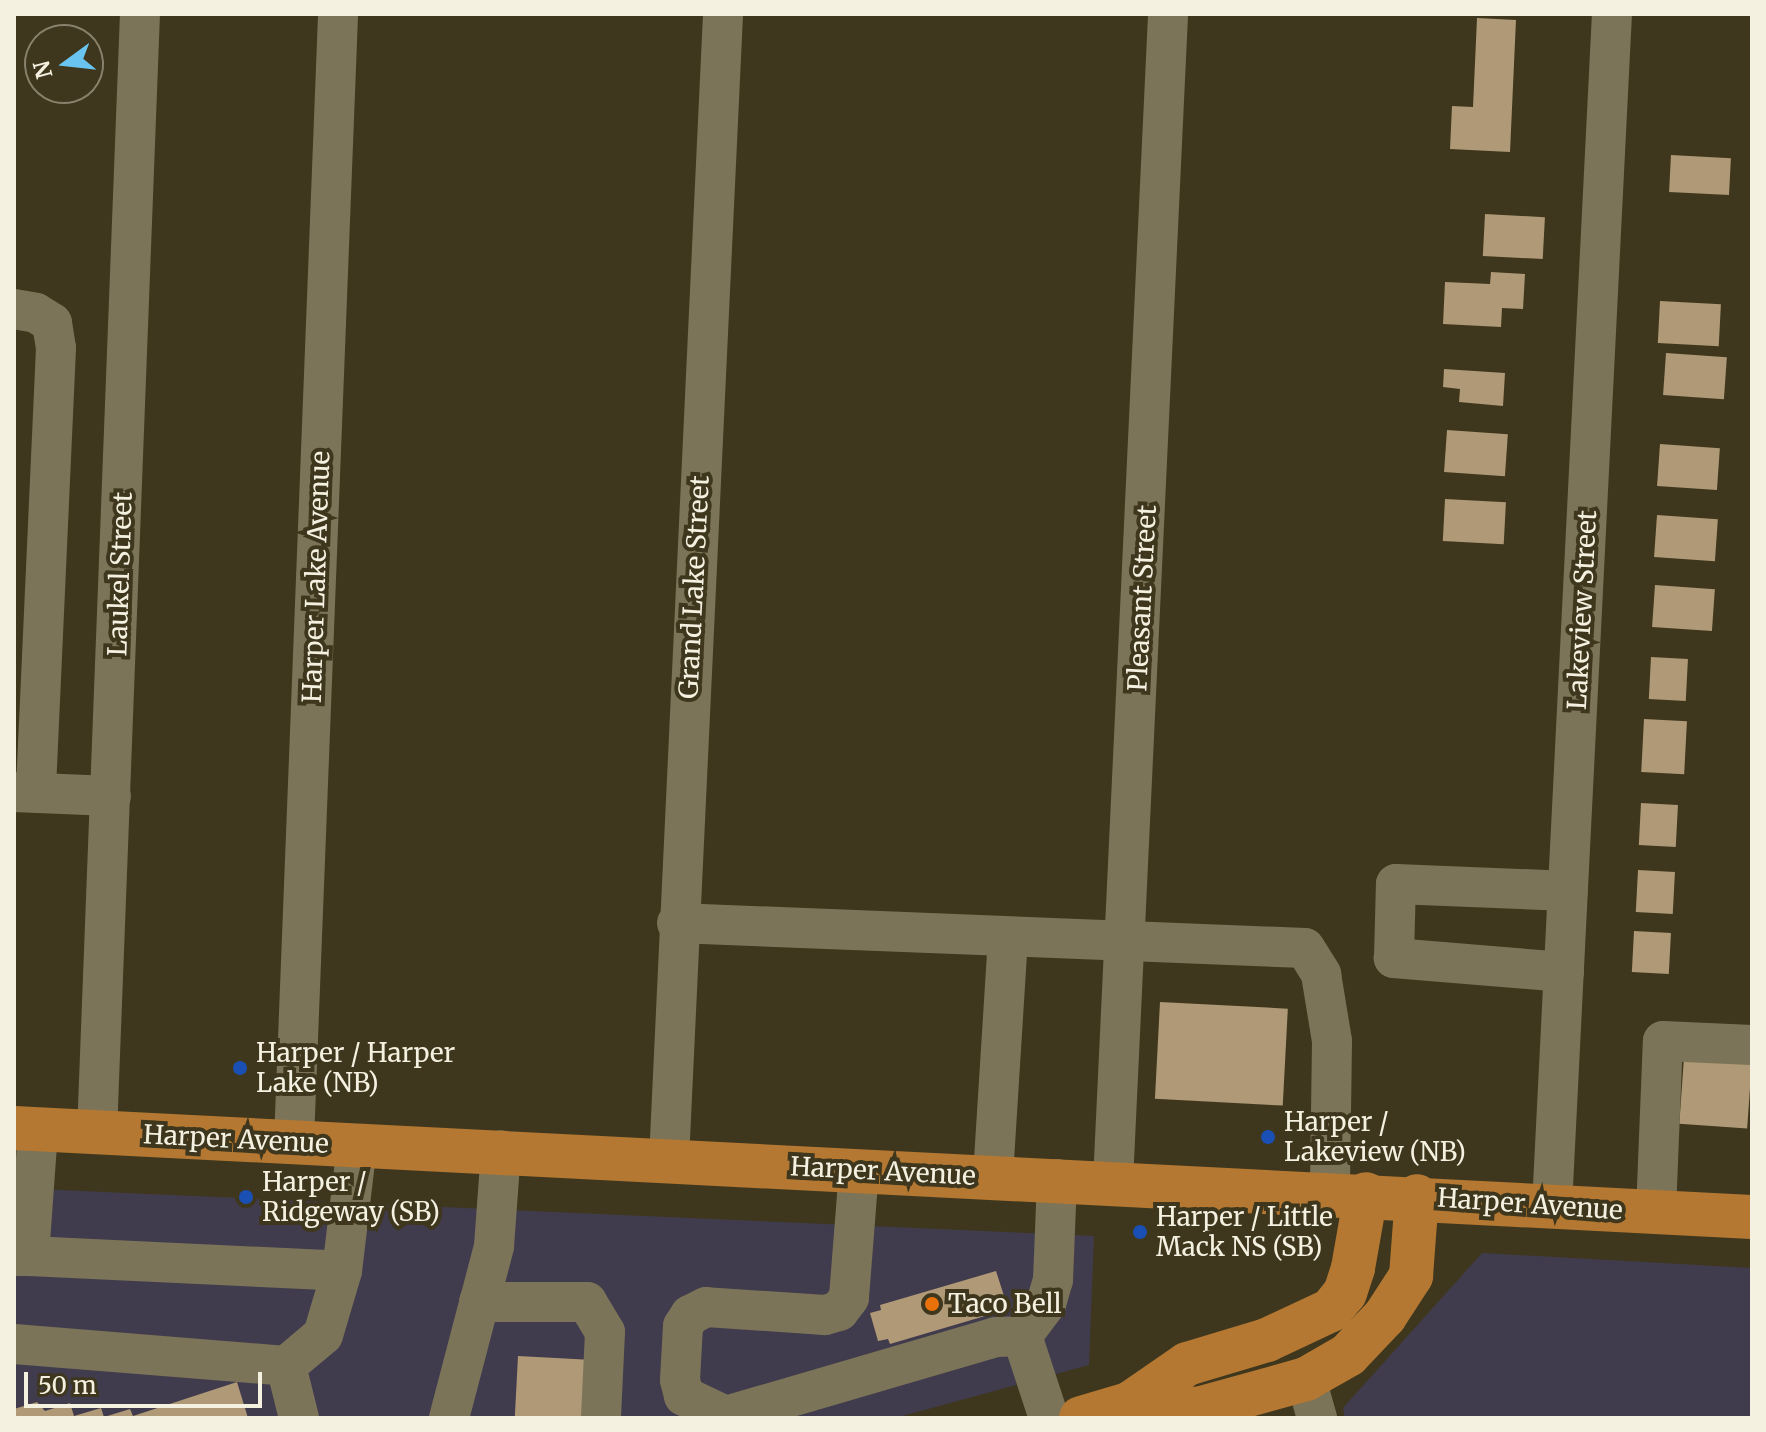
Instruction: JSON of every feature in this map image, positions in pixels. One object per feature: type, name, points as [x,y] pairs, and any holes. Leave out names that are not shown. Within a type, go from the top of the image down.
[{"type":"main road","name":"Harper Avenue","points":[[26,1128],[1417,1196],[1752,1217]]},
{"type":"main road","points":[[1081,1418],[1129,1404],[1187,1364],[1267,1340],[1331,1310],[1345,1293],[1353,1268],[1348,1193]]},
{"type":"main road","points":[[1129,1404],[1198,1409],[1311,1399],[1366,1339],[1411,1276],[1417,1196]]},
{"type":"street","name":"Laukel Street","points":[[97,1133],[140,14]]},
{"type":"street","name":"Harper Lake Avenue","points":[[294,1141],[338,14]]},
{"type":"street","name":"Grand Lake Street","points":[[669,1160],[677,923],[723,14]]},
{"type":"street","name":"Pleasant Street","points":[[1113,1182],[1127,942],[1168,14]]},
{"type":"street","name":"Lakeview Street","points":[[1552,1206],[1612,14]]},
{"type":"street","points":[[14,309],[52,323],[56,348],[25,792],[111,796]]},
{"type":"street","points":[[1564,972],[1394,958],[1396,884],[1568,891]]},
{"type":"street","points":[[677,923],[1305,948],[1321,974],[1332,1041],[1348,1193]]},
{"type":"street","points":[[993,1176],[1008,937]]},
{"type":"street","points":[[1656,1212],[1663,1041],[1752,1045]]},
{"type":"street","points":[[26,1128],[22,1256],[342,1271]]},
{"type":"street","points":[[14,1344],[286,1366],[323,1335],[342,1271],[357,1145]]},
{"type":"street","points":[[449,1418],[494,1246],[501,1150]]},
{"type":"street","points":[[859,1170],[849,1298],[839,1311],[825,1315],[706,1307],[690,1315],[683,1326],[680,1380],[684,1396],[726,1416],[996,1337],[1022,1336]]},
{"type":"street","points":[[1022,1336],[1046,1304],[1053,1280],[1057,1179]]},
{"type":"street","points":[[479,1302],[587,1302],[605,1332],[601,1418]]},
{"type":"street","points":[[1022,1336],[1049,1418]]},
{"type":"street","points":[[286,1366],[299,1418]]},
{"type":"shaded area","points":[[14,1188],[1094,1236],[1089,1365],[895,1418],[14,1418]]},
{"type":"shaded area","points":[[1482,1253],[1752,1268],[1752,1418],[1345,1418],[1343,1408]]},
{"type":"building","points":[[1477,18],[1516,20],[1510,152],[1450,149],[1452,106],[1473,107]]},
{"type":"building","points":[[1671,155],[1731,158],[1729,195],[1669,192]]},
{"type":"building","points":[[1485,214],[1545,217],[1543,259],[1483,256]]},
{"type":"building","points":[[1491,272],[1525,274],[1523,309],[1502,308],[1501,327],[1443,324],[1445,282],[1490,284]]},
{"type":"building","points":[[1660,301],[1721,304],[1719,346],[1658,343]]},
{"type":"building","points":[[1666,353],[1727,357],[1724,399],[1663,395]]},
{"type":"building","points":[[1444,369],[1505,373],[1503,406],[1459,402],[1460,389],[1443,387]]},
{"type":"building","points":[[1447,430],[1508,434],[1505,476],[1444,472]]},
{"type":"building","points":[[1660,444],[1720,448],[1717,490],[1657,486]]},
{"type":"building","points":[[1445,499],[1506,502],[1504,544],[1443,541]]},
{"type":"building","points":[[1657,515],[1718,519],[1715,561],[1654,557]]},
{"type":"building","points":[[1655,585],[1715,589],[1712,631],[1652,627]]},
{"type":"building","points":[[1651,657],[1688,659],[1686,701],[1649,699]]},
{"type":"building","points":[[1644,719],[1687,721],[1684,774],[1641,772]]},
{"type":"building","points":[[1641,803],[1678,805],[1676,847],[1639,845]]},
{"type":"building","points":[[1638,870],[1675,872],[1673,914],[1636,912]]},
{"type":"building","points":[[1634,931],[1671,933],[1669,974],[1632,972]]},
{"type":"building","points":[[1160,1002],[1288,1009],[1283,1106],[1155,1099]]},
{"type":"building","points":[[1684,1057],[1752,1062],[1747,1129],[1679,1124]]},
{"type":"building","points":[[996,1271],[1005,1299],[982,1306],[985,1316],[890,1344],[888,1339],[878,1341],[870,1313],[881,1310],[880,1305]]},
{"type":"building","points":[[518,1356],[593,1360],[590,1418],[515,1418]]},
{"type":"building","points":[[237,1382],[248,1418],[14,1418],[14,1409],[37,1402],[45,1411],[70,1403],[74,1416],[101,1408],[104,1417],[130,1409],[133,1416]]},
{"type":"place","name":"Harper / Harper Lake (NB)","points":[[240,1068]]},
{"type":"place","name":"Harper / Lakeview (NB)","points":[[1268,1137]]},
{"type":"place","name":"Harper / Ridgeway (SB)","points":[[246,1197]]},
{"type":"place","name":"Harper / Little Mack NS (SB)","points":[[1140,1232]]},
{"type":"place","name":"Taco Bell","points":[[932,1304]]}]
